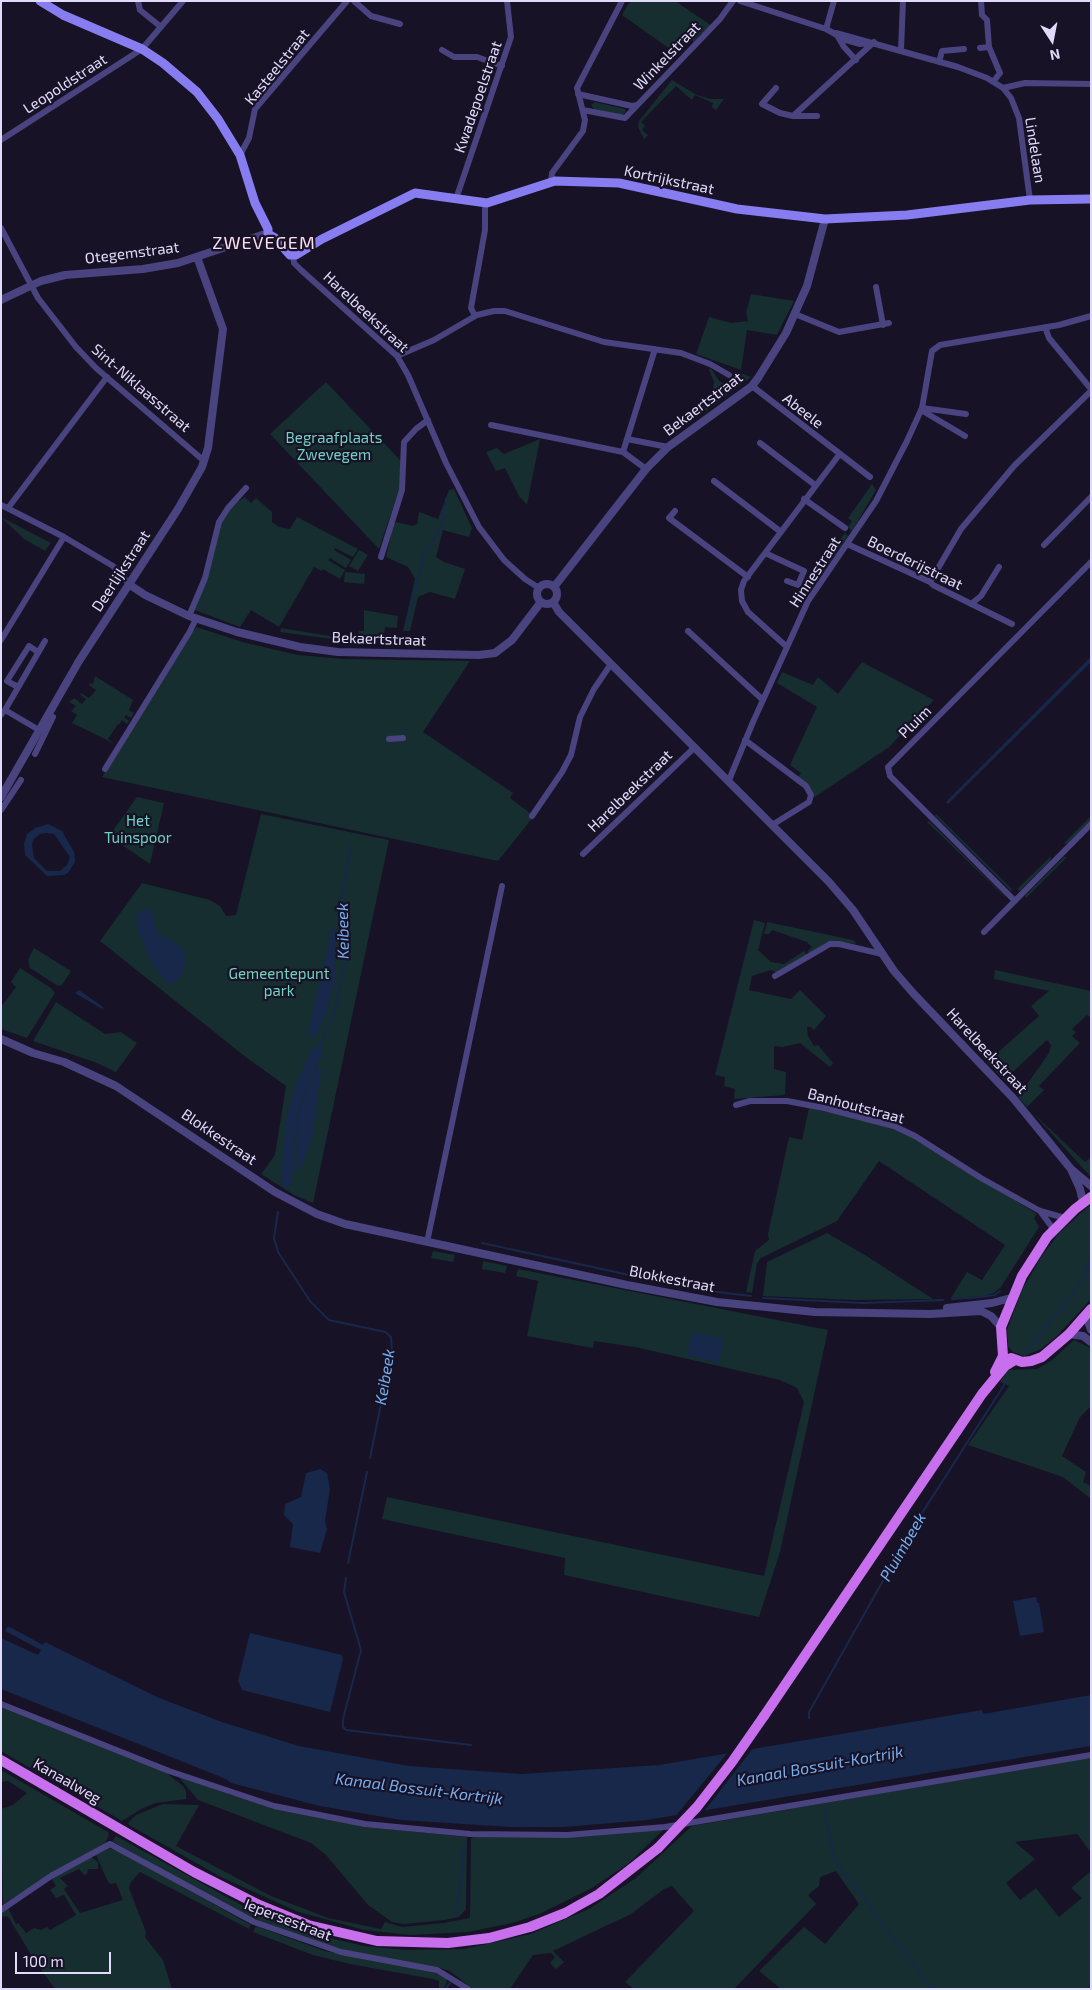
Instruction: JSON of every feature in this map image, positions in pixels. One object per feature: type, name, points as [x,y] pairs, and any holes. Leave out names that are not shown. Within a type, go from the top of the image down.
[{"type":"main road","points":[[40,1],[63,15],[142,49],[163,63],[196,92],[218,119],[240,155],[255,203],[268,229],[268,234],[275,238],[288,254],[293,255]]},
{"type":"main road","name":"Kortrijkstraat","points":[[293,255],[408,195],[420,192],[486,203],[551,181],[619,183],[737,209],[825,219],[925,213],[1030,200],[1091,199]]},
{"type":"main road","points":[[982,1394],[1000,1363],[1003,1350],[1000,1339],[1001,1327],[1011,1298],[1029,1262],[1065,1218],[1087,1200]]},
{"type":"main road","points":[[1003,1350],[1015,1360],[1022,1362],[1035,1360],[1069,1334],[1088,1312]]},
{"type":"main road","points":[[982,1394],[1005,1366],[1015,1360]]},
{"type":"main road","name":"Kanaalweg","points":[[1,1760],[210,1881],[282,1915],[308,1925],[356,1937],[415,1944],[448,1943],[489,1938],[549,1920],[581,1905],[615,1884],[658,1848],[697,1807],[764,1716],[982,1394]]},
{"type":"street","points":[[138,1],[140,10],[161,27]]},
{"type":"street","name":"Leopoldstraat","points":[[1,140],[142,49],[183,1]]},
{"type":"street","name":"Kasteelstraat","points":[[240,155],[249,138],[255,109],[347,1]]},
{"type":"street","points":[[354,1],[371,16],[400,24]]},
{"type":"street","name":"Kwadepoelstraat","points":[[456,198],[511,37],[507,1]]},
{"type":"street","points":[[551,181],[552,173],[582,131],[585,120],[577,88],[622,1]]},
{"type":"street","name":"Winkelstraat","points":[[583,110],[625,118],[720,19],[733,1]]},
{"type":"street","name":"Lindelaan","points":[[740,1],[761,5],[826,29],[846,40],[860,44],[874,42],[975,73],[1003,88],[1010,98],[1018,118],[1030,200]]},
{"type":"street","points":[[826,29],[834,1]]},
{"type":"street","points":[[901,50],[904,1]]},
{"type":"street","points":[[981,1],[982,15],[987,20],[989,47],[1000,73],[994,82]]},
{"type":"street","name":"Lindelaan","points":[[836,34],[844,47],[856,60]]},
{"type":"street","points":[[793,116],[874,42]]},
{"type":"street","points":[[980,48],[989,47]]},
{"type":"street","points":[[939,62],[941,51],[964,49]]},
{"type":"street","points":[[442,50],[454,57],[477,57],[502,66]]},
{"type":"street","points":[[1003,88],[1025,83],[1091,84]]},
{"type":"street","points":[[776,88],[760,107],[793,116],[817,116]]},
{"type":"street","name":"Winkelstraat","points":[[578,94],[632,106],[637,104]]},
{"type":"street","points":[[808,104],[809,116]]},
{"type":"street","points":[[476,316],[471,308],[485,230],[486,203]]},
{"type":"street","name":"Bekaertstraat","points":[[554,587],[646,469],[668,448],[752,386],[778,348],[795,314],[809,279],[825,219]]},
{"type":"street","name":"Sint-Niklaasstraat","points":[[1,228],[30,284],[76,347],[107,377],[203,460]]},
{"type":"street","name":"Otegemstraat","points":[[1,300],[30,284],[65,275],[143,269],[197,258],[268,234]]},
{"type":"street","name":"Harelbeekstraat","points":[[293,255],[294,262],[299,269],[397,356],[462,496],[486,538],[514,569],[539,588]]},
{"type":"street","name":"Deerlijkstraat","points":[[1,797],[48,714],[98,632],[178,509],[202,466],[208,448],[223,329],[197,258]]},
{"type":"street","points":[[795,314],[839,332],[886,324],[876,287]]},
{"type":"street","points":[[397,356],[434,340],[476,316],[494,311],[505,311],[604,342],[681,353],[710,364],[729,375]]},
{"type":"street","name":"Hinnestraat","points":[[729,780],[762,700],[808,601],[876,501],[921,409],[934,348],[940,345],[1045,327],[1091,316]]},
{"type":"street","points":[[930,582],[960,529],[1011,469],[1091,390],[1049,338],[1045,327]]},
{"type":"street","points":[[623,452],[655,349]]},
{"type":"street","points":[[5,507],[107,377]]},
{"type":"street","name":"Abeele","points":[[752,386],[839,455],[870,477]]},
{"type":"street","points":[[921,409],[966,414]]},
{"type":"street","points":[[921,409],[965,436]]},
{"type":"street","points":[[381,557],[402,490],[404,442],[428,420]]},
{"type":"street","points":[[491,424],[623,452],[646,469]]},
{"type":"street","points":[[627,439],[668,448]]},
{"type":"street","points":[[760,443],[815,485]]},
{"type":"street","points":[[787,647],[748,612],[742,602],[741,590],[748,576],[804,499],[839,455]]},
{"type":"street","points":[[714,481],[781,532]]},
{"type":"street","points":[[105,769],[190,633],[192,617],[205,578],[219,522],[228,508],[246,488]]},
{"type":"street","points":[[1044,545],[1091,497]]},
{"type":"street","points":[[804,499],[845,528]]},
{"type":"street","name":"Bekaertstraat","points":[[5,507],[64,537],[113,566],[130,585],[145,595],[192,617],[270,641],[320,651],[479,655],[495,653],[506,646],[541,602]]},
{"type":"street","points":[[675,511],[669,518],[748,576]]},
{"type":"street","points":[[1,640],[64,537]]},
{"type":"street","name":"Boerderijstraat","points":[[848,544],[930,582],[932,585],[1012,624]]},
{"type":"street","points":[[765,553],[804,571],[798,585],[787,581]]},
{"type":"street","name":"Pluim","points":[[1015,901],[890,776],[888,767],[1091,562]]},
{"type":"street","name":"Boerderijstraat","points":[[971,604],[981,596],[999,567]]},
{"type":"street","points":[[548,584],[554,587],[557,595],[553,602],[541,602],[538,597],[539,588],[548,584]]},
{"type":"street","name":"Harelbeekstraat","points":[[553,602],[559,612],[729,780],[847,903],[882,954],[913,993],[1013,1098],[1071,1169],[1091,1186]]},
{"type":"street","points":[[688,631],[762,700]]},
{"type":"street","points":[[39,730],[4,708],[45,641]]},
{"type":"street","points":[[18,687],[7,681],[29,646],[38,652]]},
{"type":"street","points":[[532,816],[567,764],[575,741],[580,717],[594,689],[611,664]]},
{"type":"street","points":[[35,754],[53,717],[48,714]]},
{"type":"street","points":[[389,740],[403,738]]},
{"type":"street","points":[[745,740],[806,786],[811,794],[809,802],[772,825]]},
{"type":"street","name":"Harelbeekstraat","points":[[583,854],[695,747]]},
{"type":"street","points":[[1,810],[21,780]]},
{"type":"street","points":[[984,932],[1091,824]]},
{"type":"street","points":[[427,1242],[502,886]]},
{"type":"street","points":[[775,976],[830,944],[839,944],[882,954]]},
{"type":"street","name":"Blokkestraat","points":[[1,1039],[33,1053],[64,1062],[115,1085],[295,1204],[331,1219],[368,1230],[717,1302],[815,1312],[981,1311],[991,1316],[1001,1327]]},
{"type":"street","name":"Banhoutstraat","points":[[736,1105],[756,1101],[787,1101],[824,1108],[894,1126],[915,1136],[981,1178],[1040,1210],[1065,1218]]},
{"type":"street","name":"Harelbeekstraat","points":[[1071,1169],[1087,1200]]},
{"type":"street","name":"Banhoutstraat","points":[[1040,1210],[1054,1230]]},
{"type":"street","name":"Blokkestraat","points":[[916,1312],[992,1303],[1011,1298]]},
{"type":"street","points":[[1088,1312],[1091,1330]]},
{"type":"street","points":[[1069,1334],[1083,1336],[1091,1342]]},
{"type":"street","points":[[1,1704],[169,1771],[274,1806],[365,1824],[470,1834],[567,1835],[640,1830],[1091,1755]]},
{"type":"street","name":"Iepersestraat","points":[[1,1910],[51,1876],[110,1844],[254,1922],[331,1950],[437,1970],[468,1989]]},
{"type":"green space","points":[[630,1],[675,1],[712,26],[705,35],[701,33],[694,42],[691,39],[677,54],[622,15]]},
{"type":"green space","points":[[672,80],[695,94],[710,99],[724,99],[716,110],[712,107],[713,103],[695,95],[692,100],[676,86],[641,122],[645,126],[642,130],[648,135],[635,150],[644,139],[638,127],[639,121]]},
{"type":"green space","points":[[595,102],[625,109],[626,112],[622,115],[594,109],[591,105]]},
{"type":"green space","points":[[751,294],[794,301],[777,335],[747,330],[741,370],[696,354],[709,317],[731,323],[748,321],[746,313]]},
{"type":"green space","points":[[711,368],[719,381],[726,384],[739,377],[741,373],[751,377],[706,411],[702,406],[711,398],[714,382],[709,370]]},
{"type":"green space","name":"Begraafplaats Zwevegem","points":[[326,382],[400,460],[400,487],[379,549],[270,434]]},
{"type":"green space","points":[[540,439],[527,505],[519,496],[505,468],[496,471],[486,452],[497,448],[504,454]]},
{"type":"green space","points":[[872,484],[876,490],[852,531],[848,527],[852,521],[848,518]]},
{"type":"green space","points":[[454,489],[472,528],[469,537],[443,530],[436,557],[444,562],[465,569],[455,599],[430,592],[418,597],[410,631],[403,631],[415,579],[408,567],[386,557],[393,525],[396,522],[413,526],[417,524],[419,512],[438,519],[449,490]]},
{"type":"green space","points":[[245,497],[251,503],[256,498],[272,512],[272,522],[279,527],[290,529],[297,517],[358,549],[353,557],[335,548],[334,550],[351,560],[346,568],[330,558],[328,560],[345,570],[340,579],[323,569],[322,571],[314,567],[279,627],[251,610],[240,627],[192,609],[205,578],[215,533],[228,508]]},
{"type":"green space","points":[[1,517],[51,543],[45,551],[24,539]]},
{"type":"green space","points":[[845,533],[848,536],[821,575],[815,572]]},
{"type":"green space","points":[[359,550],[368,555],[358,571],[349,566]]},
{"type":"green space","points":[[345,572],[365,574],[364,584],[344,582]]},
{"type":"green space","points":[[364,610],[398,616],[397,628],[385,627],[383,641],[342,640],[346,636],[358,637],[359,631],[364,631]]},
{"type":"green space","points":[[196,627],[246,643],[298,655],[344,659],[470,661],[423,732],[513,793],[510,798],[534,816],[498,861],[102,777]]},
{"type":"green space","points":[[281,628],[330,636],[332,639],[280,632]]},
{"type":"green space","points":[[862,662],[934,700],[889,747],[815,797],[797,778],[801,773],[790,765],[817,707],[777,683],[782,672],[813,685],[818,677],[838,694]]},
{"type":"green space","points":[[95,676],[133,700],[129,710],[134,713],[131,718],[126,715],[124,717],[129,721],[127,724],[122,720],[108,739],[115,744],[72,723],[77,715],[71,711],[76,706],[69,702],[74,698],[82,704],[86,699],[80,695],[81,693],[89,698],[96,690],[89,685],[90,683],[93,684]]},
{"type":"green space","name":"Het Tuinspoor","points":[[137,797],[164,803],[150,864],[109,836]]},
{"type":"green space","name":"Gemeentepunt park","points":[[261,814],[389,840],[313,1203],[294,1195],[261,1174],[275,1155],[286,1086],[247,1058],[100,941],[142,883],[210,900],[220,906],[226,916],[236,915]]},
{"type":"green space","points":[[936,814],[1012,889],[1011,891],[935,816]]},
{"type":"green space","points":[[1091,816],[1091,820],[1068,843],[1063,844]]},
{"type":"green space","points":[[929,821],[1005,896],[1005,897],[927,822]]},
{"type":"green space","points":[[1051,856],[1050,861],[1020,891],[1017,889]]},
{"type":"green space","points":[[1064,857],[1067,857],[1026,898],[1025,896]]},
{"type":"green space","points":[[754,920],[765,923],[758,950],[771,962],[784,964],[804,951],[807,955],[777,973],[771,970],[752,976],[749,990],[791,999],[800,990],[826,1016],[814,1030],[811,1027],[807,1027],[808,1036],[814,1046],[818,1045],[833,1063],[830,1067],[800,1043],[783,1047],[774,1046],[774,1069],[786,1072],[785,1095],[734,1099],[735,1089],[724,1086],[725,1077],[715,1075]]},
{"type":"green space","points":[[767,922],[853,940],[857,944],[834,941],[826,943],[809,954],[807,952],[812,947],[807,942],[772,930],[769,934],[764,934]]},
{"type":"green space","points":[[34,948],[71,971],[62,985],[58,986],[30,968],[28,960]]},
{"type":"green space","points":[[20,968],[51,988],[55,993],[27,1038],[1,1029],[1,1007],[16,987],[11,982]]},
{"type":"green space","points":[[995,970],[1091,991],[1091,1018],[1087,1015],[1072,1029],[1076,1032],[1072,1036],[1080,1043],[1039,1086],[1044,1090],[1027,1107],[1018,1097],[1049,1053],[1051,1045],[1047,1040],[1004,1080],[987,1062],[1039,1016],[1031,1006],[1049,991],[994,979]]},
{"type":"green space","points":[[56,1002],[105,1034],[121,1032],[137,1043],[116,1072],[97,1063],[33,1041]]},
{"type":"green space","points":[[809,1108],[877,1123],[897,1130],[915,1139],[1037,1214],[1034,1218],[1039,1227],[1001,1287],[994,1293],[983,1296],[951,1298],[967,1272],[982,1280],[1005,1245],[879,1161],[837,1221],[761,1258],[757,1263],[752,1293],[746,1292],[755,1251],[769,1240],[768,1234],[789,1137],[802,1140]]},
{"type":"green space","points":[[1033,1113],[1085,1162],[1091,1157],[1091,1177]]},
{"type":"green space","points":[[1091,1204],[1091,1299],[1058,1335],[1041,1349],[1024,1356],[1013,1352],[1008,1346],[1007,1330],[1022,1290],[1043,1254],[1060,1232]]},
{"type":"green space","points":[[827,1233],[933,1299],[855,1300],[763,1296],[767,1262]]},
{"type":"green space","points":[[433,1251],[455,1255],[453,1262],[431,1258]]},
{"type":"green space","points":[[483,1261],[507,1266],[505,1273],[482,1269]]},
{"type":"green space","points":[[518,1269],[828,1330],[780,1552],[759,1617],[564,1575],[565,1558],[382,1519],[387,1497],[764,1576],[804,1402],[797,1388],[780,1380],[635,1347],[594,1341],[593,1348],[527,1336],[538,1281],[516,1276]]},
{"type":"green space","points":[[1074,1340],[1091,1348],[1091,1406],[1080,1417],[1062,1456],[1086,1472],[1083,1482],[1091,1486],[1091,1499],[1063,1477],[968,1445],[1009,1386],[1000,1382],[1008,1370],[1037,1369],[1052,1360]]},
{"type":"green space","points":[[1,1706],[164,1771],[183,1786],[186,1791],[186,1799],[156,1803],[143,1808],[122,1821],[1,1751]]},
{"type":"green space","points":[[1091,1757],[1091,1853],[1077,1834],[1015,1842],[1035,1859],[1006,1883],[1020,1900],[1036,1888],[1059,1917],[1082,1898],[1071,1888],[1091,1871],[1091,1989],[781,1989],[759,1971],[804,1927],[825,1944],[859,1904],[836,1871],[820,1877],[819,1886],[808,1895],[816,1904],[734,1989],[634,1989],[625,1982],[694,1911],[672,1886],[664,1889],[631,1914],[553,1951],[564,1962],[556,1969],[550,1963],[555,1957],[551,1953],[533,1955],[510,1989],[473,1989],[450,1971],[335,1949],[259,1921],[230,1908],[112,1841],[116,1836],[245,1907],[317,1935],[364,1946],[405,1950],[464,1949],[531,1934],[589,1909],[636,1878],[692,1826]]},
{"type":"green space","points":[[1,1770],[108,1832],[109,1835],[105,1843],[3,1904],[1,1809],[13,1805],[27,1793],[8,1781],[1,1782]]},
{"type":"green space","points":[[177,1775],[231,1795],[389,1829],[467,1837],[466,1909],[459,1917],[445,1920],[404,1924],[392,1922],[368,1905],[326,1855],[311,1843],[198,1800]]},
{"type":"green space","points":[[163,1804],[199,1805],[176,1846],[271,1896],[328,1918],[381,1929],[385,1922],[402,1927],[470,1918],[471,1839],[473,1837],[664,1829],[629,1863],[592,1888],[539,1914],[512,1923],[468,1932],[410,1935],[364,1930],[296,1911],[221,1877],[129,1825],[128,1823],[136,1815]]},
{"type":"green space","points":[[109,1848],[122,1853],[251,1925],[249,1929],[140,1872],[131,1882],[129,1888],[146,1932],[145,1937],[163,1960],[172,1989],[55,1989],[33,1958],[9,1918],[7,1916],[1,1917],[1,1912],[8,1908],[16,1924],[18,1923],[26,1933],[34,1928],[41,1930],[47,1927],[50,1930],[76,1915],[64,1895],[56,1898],[50,1890],[56,1886],[51,1878],[91,1857],[98,1862],[98,1869],[88,1869],[87,1874],[84,1875],[79,1869],[60,1878],[68,1886],[64,1889],[80,1913],[123,1900],[116,1883],[110,1884],[107,1880],[96,1855]]},
{"type":"green space","points":[[256,1926],[325,1951],[423,1969],[441,1975],[446,1978],[447,1982],[443,1989],[439,1989],[439,1981],[433,1979],[350,1964],[313,1955],[253,1932]]},
{"type":"water","points":[[1091,657],[1091,662],[948,804],[946,802]]},
{"type":"water","points":[[48,824],[62,831],[74,852],[75,862],[68,873],[47,876],[25,855],[24,843],[27,834],[35,828]],"holes":[[[40,834],[54,834],[70,857],[67,865],[60,871],[47,871],[34,858],[32,845],[33,840]]]},
{"type":"water","points":[[146,908],[151,910],[157,932],[178,945],[186,954],[183,974],[173,984],[167,982],[152,963],[139,933],[136,922],[138,914]]},
{"type":"water","points":[[332,928],[336,931],[335,978],[328,1007],[317,1034],[312,1037],[308,1033]]},
{"type":"water","points":[[79,990],[103,1007],[102,1009],[75,993]]},
{"type":"water","points":[[317,1066],[321,1070],[313,1132],[307,1154],[299,1171],[296,1170],[298,1120],[303,1099]]},
{"type":"water","points":[[692,1332],[724,1339],[719,1363],[687,1355]]},
{"type":"water","points":[[320,1469],[327,1473],[330,1489],[325,1521],[327,1529],[320,1553],[290,1547],[293,1524],[284,1515],[285,1504],[301,1497],[306,1473]]},
{"type":"water","points":[[1036,1597],[1037,1603],[1039,1603],[1044,1632],[1020,1636],[1013,1601]]},
{"type":"water","name":"Kanaal Bossuit-Kortrijk","points":[[8,1626],[43,1645],[45,1642],[157,1697],[222,1722],[299,1746],[409,1766],[521,1774],[659,1765],[982,1710],[983,1714],[1091,1695],[1091,1746],[647,1820],[564,1827],[510,1827],[401,1820],[320,1806],[231,1783],[226,1779],[1,1689],[1,1638],[38,1655],[41,1650],[5,1631]]},
{"type":"water","points":[[250,1633],[342,1655],[343,1659],[330,1712],[242,1690],[238,1681]]},
{"type":"pier","points":[[754,1747],[702,1814],[674,1818],[729,1751]]},
{"type":"waterway","name":"Keibeek","points":[[406,628],[423,557],[442,527],[446,499]]},
{"type":"waterway","name":"Keibeek","points":[[320,1045],[334,1014],[345,961],[341,902],[351,845]]},
{"type":"waterway","points":[[286,1182],[292,1117],[302,1084],[317,1052]]},
{"type":"waterway","name":"Keibeek","points":[[278,1212],[274,1238],[278,1252],[310,1301],[329,1320],[385,1332],[391,1337],[392,1350],[370,1458]]},
{"type":"waterway","points":[[482,1243],[634,1276]]},
{"type":"waterway","name":"Pluimbeek","points":[[1026,1351],[1065,1304],[1083,1278],[1091,1258]]},
{"type":"waterway","points":[[656,1280],[681,1285]]},
{"type":"waterway","points":[[710,1291],[751,1296]]},
{"type":"waterway","points":[[952,1299],[995,1295],[1000,1291]]},
{"type":"waterway","points":[[763,1298],[863,1303],[943,1300]]},
{"type":"waterway","name":"Pluimbeek","points":[[809,1718],[809,1712],[915,1524],[1006,1382]]},
{"type":"waterway","name":"Keibeek","points":[[348,1563],[367,1472]]},
{"type":"waterway","name":"Keibeek","points":[[346,1578],[344,1592],[361,1650],[343,1719],[343,1727],[346,1730],[471,1745]]},
{"type":"waterway","name":"Pluimbeek","points":[[824,1809],[835,1861],[932,1989]]},
{"type":"waterway","name":"Keibeek","points":[[457,1915],[464,1843]]},
{"type":"waterway","name":"Keibeek","points":[[445,1989],[450,1983]]},
{"type":"district","name":"ZWEVEGEM","points":[[264,243]]}]
